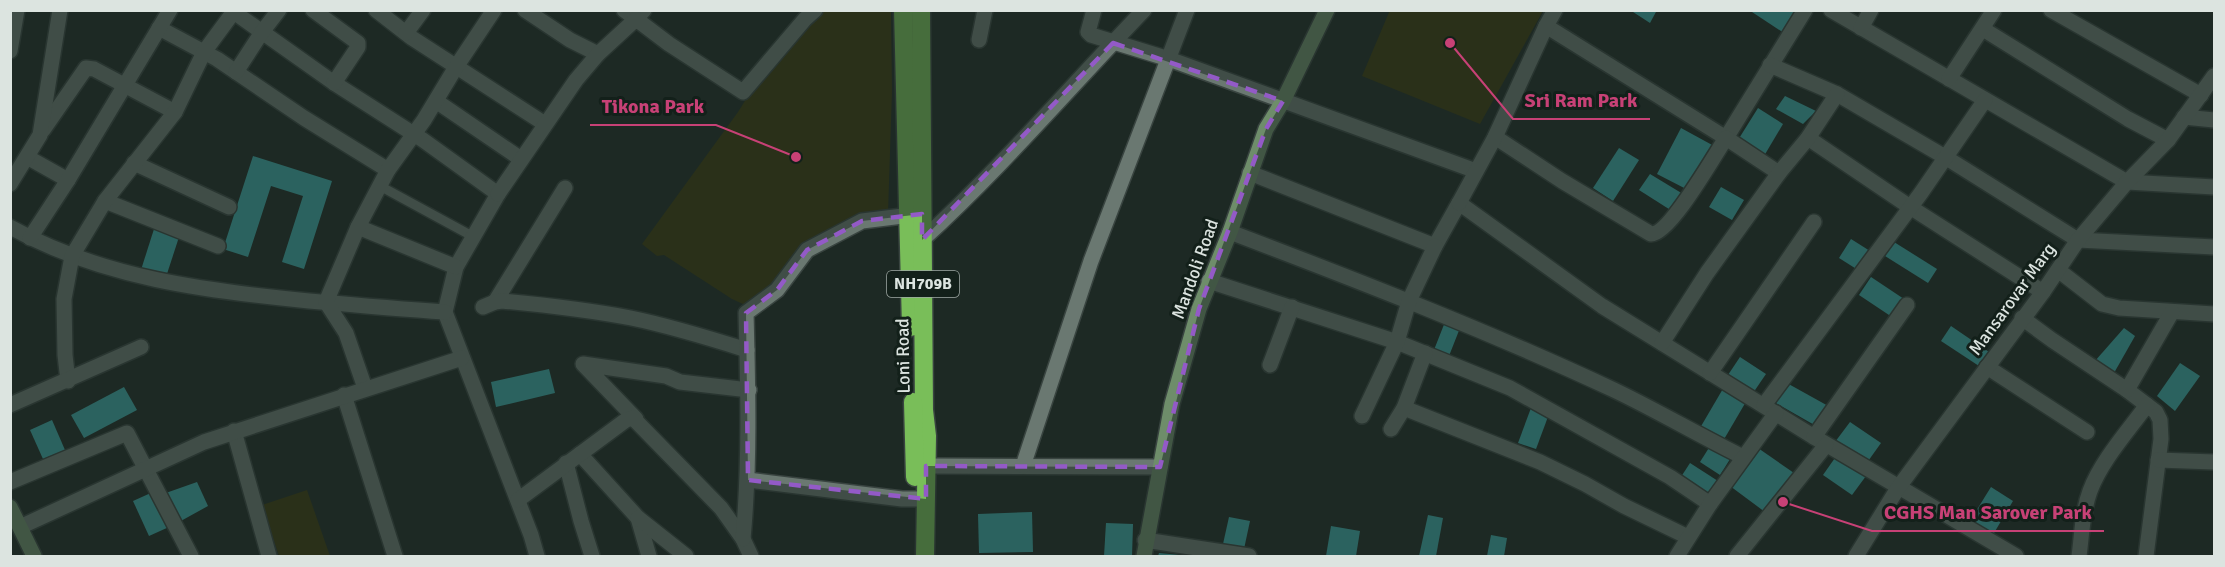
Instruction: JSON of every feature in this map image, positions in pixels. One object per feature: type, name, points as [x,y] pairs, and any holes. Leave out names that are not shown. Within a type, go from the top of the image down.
[{"type":"highway","name":"Loni Road","points":[[903,10],[915,214],[920,499],[925,556]]},
{"type":"highway","name":"Loni Road","points":[[914,556],[926,466],[922,240],[915,214],[921,10]]},
{"type":"street","points":[[10,51],[17,10]]},
{"type":"street","points":[[40,135],[60,10]]},
{"type":"street","points":[[30,238],[68,180],[170,10]]},
{"type":"street","points":[[236,72],[261,32],[279,10]]},
{"type":"street","points":[[313,10],[358,43],[358,47],[334,83]]},
{"type":"street","points":[[376,10],[456,67],[545,124]]},
{"type":"street","points":[[406,33],[423,10]]},
{"type":"street","points":[[326,302],[358,228],[388,170],[414,135],[494,10]]},
{"type":"street","points":[[525,10],[545,16],[598,54]]},
{"type":"street","points":[[979,40],[985,10]]},
{"type":"street","points":[[1094,10],[1088,32],[1091,35],[1169,59],[1476,171]]},
{"type":"street","points":[[922,240],[1027,137],[1144,10]]},
{"type":"street","points":[[1023,466],[1091,261],[1187,10]]},
{"type":"street","name":"Mandoli Road","points":[[1144,556],[1145,540],[1172,404],[1209,281],[1230,232],[1266,129],[1283,101],[1327,10]]},
{"type":"street","points":[[1362,416],[1397,342],[1409,301],[1435,246],[1495,137],[1555,10]]},
{"type":"street","points":[[1495,137],[1562,182],[1647,233],[1655,234],[1661,231],[1688,198],[1805,10]]},
{"type":"street","points":[[1831,10],[2127,182],[2214,187]]},
{"type":"street","points":[[1861,28],[1871,10]]},
{"type":"street","points":[[1949,79],[1994,10]]},
{"type":"street","points":[[2051,10],[2201,95]]},
{"type":"street","points":[[68,381],[64,299],[72,256],[105,201],[175,112],[204,52],[233,11],[334,83],[498,194]]},
{"type":"street","points":[[537,556],[518,500],[445,312],[456,267],[498,194],[545,124],[598,54],[635,13],[669,45],[743,92],[806,13]]},
{"type":"street","points":[[1546,26],[1779,173]]},
{"type":"street","points":[[159,28],[204,52],[388,170]]},
{"type":"street","points":[[1983,29],[2128,119],[2168,140]]},
{"type":"street","points":[[1770,65],[1837,94],[1945,157],[2078,240],[2214,247]]},
{"type":"street","points":[[11,184],[40,135],[86,68],[94,69],[175,112]]},
{"type":"street","name":"Mansarovar Marg","points":[[1856,556],[1898,488],[2043,292],[2078,240],[2127,182],[2168,140],[2214,76]]},
{"type":"street","points":[[1662,343],[1707,273],[1779,173],[1808,138],[1837,94]]},
{"type":"street","points":[[1677,556],[1743,457],[1770,409],[1835,311],[1985,100]]},
{"type":"street","points":[[436,101],[521,159]]},
{"type":"street","points":[[2184,117],[2214,120]]},
{"type":"street","points":[[1808,138],[1910,207],[2043,292]]},
{"type":"street","points":[[27,157],[68,180]]},
{"type":"street","points":[[134,163],[229,207]]},
{"type":"street","points":[[1250,173],[1435,246]]},
{"type":"street","points":[[565,188],[489,304],[557,306],[632,318],[704,336],[747,350]]},
{"type":"street","points":[[105,201],[219,246]]},
{"type":"street","points":[[1459,203],[1602,306],[1820,441],[2016,556]]},
{"type":"street","points":[[743,539],[748,480],[749,390],[746,313],[777,290],[807,250],[862,221],[915,214]]},
{"type":"street","points":[[1710,373],[1814,222]]},
{"type":"street","points":[[10,227],[82,260],[155,280],[234,294],[445,312]]},
{"type":"street","points":[[358,228],[456,267]]},
{"type":"street","points":[[1230,232],[1409,301],[1616,391],[1743,457]]},
{"type":"street","points":[[2058,270],[2102,304],[2119,308],[2214,314]]},
{"type":"street","points":[[1209,281],[1397,342],[1510,388],[1670,477],[1710,504]]},
{"type":"street","points":[[326,302],[346,333],[365,388]]},
{"type":"street","points":[[1737,556],[1820,441],[1907,305]]},
{"type":"street","points":[[1270,365],[1292,307]]},
{"type":"street","points":[[2127,390],[2172,312]]},
{"type":"street","points":[[2022,318],[2156,412],[2160,420],[2161,439],[2146,556]]},
{"type":"street","points":[[10,405],[141,347]]},
{"type":"street","points":[[1391,429],[1404,408],[1425,353]]},
{"type":"street","points":[[20,527],[144,468],[234,431],[462,357]]},
{"type":"street","points":[[749,390],[680,382],[666,376],[583,364],[721,508],[743,539],[751,556]]},
{"type":"street","points":[[1988,367],[2087,432]]},
{"type":"street","points":[[344,395],[395,556]]},
{"type":"street","points":[[2079,556],[2084,512],[2089,492],[2098,475],[2147,405]]},
{"type":"street","points":[[1404,408],[1540,462],[1688,537]]},
{"type":"street","points":[[518,500],[626,420],[636,419]]},
{"type":"street","points":[[234,431],[269,556]]},
{"type":"street","points":[[10,482],[127,433],[191,556]]},
{"type":"street","points":[[580,454],[638,518],[686,556]]},
{"type":"street","points":[[2158,460],[2214,462]]},
{"type":"street","points":[[566,463],[592,556]]},
{"type":"street","points":[[926,466],[1160,467]]},
{"type":"street","points":[[748,480],[920,499]]},
{"type":"street","points":[[10,507],[34,556]]},
{"type":"street","points":[[638,518],[649,556]]},
{"type":"street","points":[[1145,540],[1249,556]]},
{"type":"lane","points":[[380,186],[472,236]]},
{"type":"highlighted area","points":[[1113,43],[1283,101],[1266,129],[1199,309],[1160,467],[926,466],[926,499],[748,480],[746,313],[777,290],[807,250],[862,221],[922,214],[922,240]]},
{"type":"shaded area","points":[[1390,10],[1543,11],[1480,124],[1362,76]]},
{"type":"shaded area","points":[[818,11],[891,11],[892,91],[888,214],[855,221],[782,280],[745,305],[664,255],[657,256],[642,244],[738,112],[758,80]]},
{"type":"shaded area","points":[[307,490],[330,556],[279,556],[262,505]]},
{"type":"building","points":[[1630,10],[1657,10],[1650,23]]},
{"type":"building","points":[[1754,10],[1803,10],[1787,35],[1752,12]]},
{"type":"building","points":[[1785,96],[1816,111],[1803,124],[1776,109]]},
{"type":"building","points":[[1758,108],[1783,124],[1764,156],[1738,140]]},
{"type":"building","points":[[1681,128],[1714,146],[1690,191],[1657,174]]},
{"type":"building","points":[[1619,148],[1639,160],[1613,201],[1593,188]]},
{"type":"building","points":[[253,156],[332,181],[304,269],[282,262],[303,196],[271,186],[248,257],[223,249]]},
{"type":"building","points":[[1650,174],[1683,194],[1672,211],[1639,190]]},
{"type":"building","points":[[1721,187],[1744,200],[1732,220],[1709,207]]},
{"type":"building","points":[[154,229],[179,237],[165,280],[140,273]]},
{"type":"building","points":[[1851,239],[1870,251],[1858,270],[1839,258]]},
{"type":"building","points":[[1894,242],[1937,269],[1928,283],[1885,256]]},
{"type":"building","points":[[1871,277],[1907,301],[1895,319],[1859,295]]},
{"type":"building","points":[[1445,322],[1460,328],[1447,361],[1432,355]]},
{"type":"building","points":[[1951,326],[1989,352],[1979,366],[1941,341]]},
{"type":"building","points":[[2124,328],[2135,336],[2114,373],[2095,361]]},
{"type":"building","points":[[1740,357],[1766,374],[1753,393],[1728,375]]},
{"type":"building","points":[[2180,363],[2200,376],[2175,411],[2157,396]]},
{"type":"building","points":[[549,369],[555,393],[496,407],[491,382]]},
{"type":"building","points":[[1785,382],[1830,407],[1818,427],[1774,402]]},
{"type":"building","points":[[124,387],[137,410],[84,438],[71,415]]},
{"type":"building","points":[[1724,387],[1747,400],[1723,441],[1700,428]]},
{"type":"building","points":[[1531,408],[1549,414],[1536,449],[1518,443]]},
{"type":"building","points":[[52,420],[65,450],[43,459],[30,430]]},
{"type":"building","points":[[1850,422],[1881,443],[1866,464],[1835,442]]},
{"type":"building","points":[[1712,443],[1732,456],[1720,475],[1700,462]]},
{"type":"building","points":[[1758,448],[1794,473],[1765,512],[1730,486]]},
{"type":"building","points":[[1837,455],[1866,476],[1852,495],[1823,475]]},
{"type":"building","points":[[1690,463],[1718,481],[1707,498],[1679,480]]},
{"type":"building","points":[[197,482],[208,506],[179,522],[163,494]]},
{"type":"building","points":[[1991,487],[2013,501],[1991,538],[1968,524]]},
{"type":"building","points":[[153,492],[169,527],[149,536],[133,501]]},
{"type":"building","points":[[1032,512],[1033,552],[979,553],[978,514]]},
{"type":"building","points":[[1428,515],[1443,518],[1436,556],[1419,556]]},
{"type":"building","points":[[1229,517],[1250,521],[1244,549],[1223,544]]},
{"type":"building","points":[[1106,523],[1133,524],[1132,556],[1104,556]]},
{"type":"building","points":[[1331,526],[1360,531],[1356,556],[1326,556]]},
{"type":"building","points":[[1491,535],[1507,538],[1504,556],[1487,556]]},
{"type":"building","points":[[1159,553],[1180,555],[1180,556],[1158,556]]},
{"type":"place","name":"Sri Ram Park","points":[[1450,43]]},
{"type":"place","name":"Tikona Park","points":[[796,157]]},
{"type":"place","name":"CGHS Man Sarover Park","points":[[1783,502]]}]
